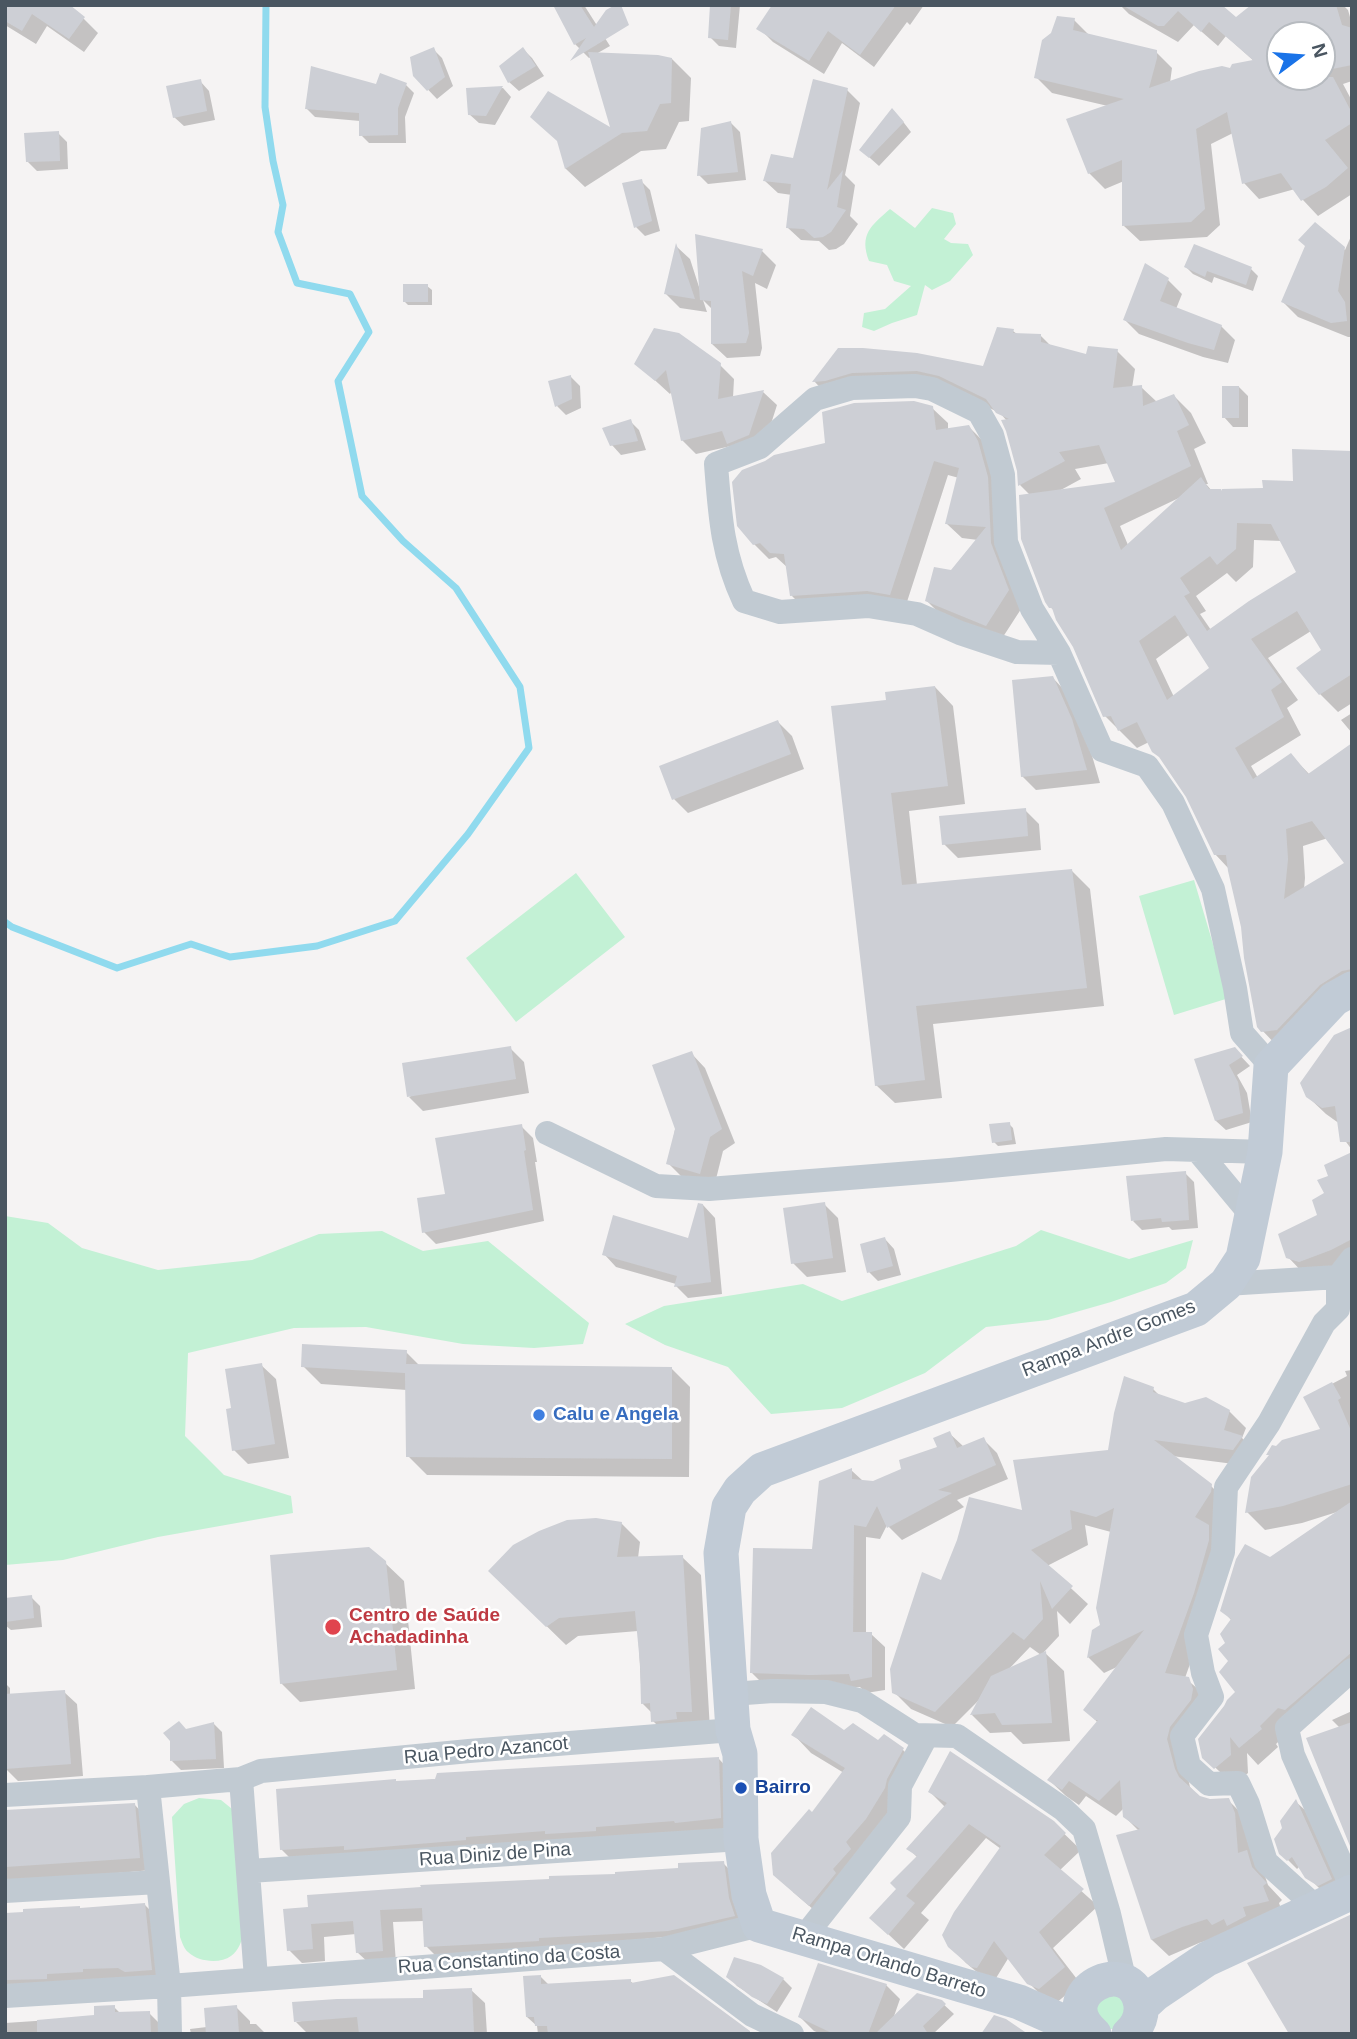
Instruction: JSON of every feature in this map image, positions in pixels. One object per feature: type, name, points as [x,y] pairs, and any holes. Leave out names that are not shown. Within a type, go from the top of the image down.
[{"type":"street","points":[[1059,653],[1017,652],[960,633],[917,614],[868,606],[780,612],[744,601],[733,577],[722,535],[716,464],[760,447],[815,399],[852,388],[915,386],[932,389],[979,412],[992,435],[1003,475],[1006,542],[1032,609],[1059,653],[1102,750],[1146,766],[1173,803],[1213,889],[1242,1033],[1272,1066],[1334,999],[1352,989]]},
{"type":"street","name":"Rampa Andre Gomes","points":[[759,1925],[749,1895],[741,1839],[740,1754],[733,1730],[721,1553],[729,1507],[740,1490],[762,1470],[1196,1309],[1226,1284],[1242,1258],[1265,1152],[1272,1066]]},
{"type":"street","points":[[547,1133],[656,1186],[709,1189],[1166,1149],[1265,1152]]},
{"type":"street","points":[[1198,1151],[1252,1216]]},
{"type":"street","points":[[1226,1284],[1345,1268],[1338,1309],[1324,1323],[1269,1423],[1226,1487],[1223,1552],[1196,1635],[1203,1673],[1212,1698],[1182,1736],[1189,1766],[1209,1784],[1238,1783],[1248,1804],[1266,1862],[1318,1908]]},
{"type":"street","points":[[1019,2002],[1129,2009],[1208,1959],[1352,1890],[1293,1755],[1287,1728],[1352,1670]]},
{"type":"street","points":[[731,1694],[773,1691],[825,1692],[862,1701],[915,1735],[957,1736],[1063,1809],[1084,1829],[1109,1914],[1129,2009]]},
{"type":"street","name":"Rua Pedro Azancot","points":[[5,1795],[241,1779],[261,1771],[733,1730]]},
{"type":"street","points":[[804,1937],[899,1817],[900,1786],[926,1737]]},
{"type":"street","points":[[241,1779],[256,1978]]},
{"type":"street","points":[[148,1787],[169,1986],[170,2034]]},
{"type":"street","name":"Rua Diniz de Pina","points":[[249,1871],[741,1839]]},
{"type":"street","points":[[5,1891],[158,1882]]},
{"type":"street","name":"Rampa Orlando Barreto","points":[[759,1925],[1019,2002],[1092,2034]]},
{"type":"street","name":"Rua Constantino da Costa","points":[[5,1996],[664,1949],[759,1925]]},
{"type":"street","points":[[664,1949],[752,2015],[792,2034]]},
{"type":"street","points":[[1092,2034],[1086,2027],[1080,2008],[1087,1990],[1129,2009]]},
{"type":"green space","points":[[932,208],[953,213],[956,224],[944,239],[951,243],[968,244],[973,255],[950,281],[932,290],[925,285],[917,315],[874,331],[862,327],[864,313],[885,309],[911,286],[894,281],[887,265],[869,261],[865,244],[869,231],[890,209],[915,228]]},
{"type":"green space","points":[[576,873],[625,937],[516,1022],[466,958]]},
{"type":"green space","points":[[1194,880],[1229,998],[1174,1015],[1139,896]]},
{"type":"green space","points":[[5,1216],[48,1223],[82,1248],[158,1270],[252,1260],[319,1234],[382,1231],[423,1251],[488,1241],[589,1323],[583,1344],[534,1348],[463,1344],[366,1327],[294,1328],[188,1353],[185,1436],[224,1475],[291,1496],[293,1513],[158,1537],[63,1560],[5,1565]]},
{"type":"green space","points":[[1041,1230],[1129,1259],[1193,1240],[1186,1268],[1166,1283],[1048,1320],[986,1327],[925,1373],[842,1408],[771,1414],[728,1367],[665,1345],[625,1324],[664,1306],[803,1284],[842,1301],[1016,1246]]},
{"type":"green space","points":[[199,1798],[221,1800],[237,1813],[245,1931],[234,1954],[215,1961],[192,1955],[185,1949],[180,1937],[172,1817],[184,1804]]},
{"type":"green space","points":[[1110,1991],[1129,2005],[1115,2029],[1109,2029],[1093,2007]]},
{"type":"building","points":[[5,5],[70,5],[85,17],[69,39],[32,14],[22,31],[5,21]]},
{"type":"building","points":[[553,5],[580,5],[594,27],[606,10],[621,5],[629,25],[570,61],[586,38],[574,45]]},
{"type":"building","points":[[710,5],[731,5],[728,40],[708,38]]},
{"type":"building","points":[[772,5],[896,5],[860,55],[828,31],[809,61],[756,29]]},
{"type":"building","points":[[1122,5],[1222,5],[1236,17],[1251,5],[1336,5],[1342,25],[1352,28],[1352,65],[1336,68],[1336,21],[1266,21],[1266,91],[1336,91],[1336,83],[1352,113],[1352,123],[1325,140],[1348,168],[1326,187],[1301,201],[1281,173],[1242,184],[1227,112],[1196,129],[1205,209],[1191,222],[1122,226],[1122,160],[1088,174],[1066,119],[1124,99],[1034,78],[1042,40],[1051,33],[1057,16],[1075,18],[1073,30],[1157,50],[1149,88],[1199,71],[1222,66],[1230,68],[1232,64],[1253,60],[1209,22],[1201,32],[1178,11],[1164,26],[1158,26]]},
{"type":"building","points":[[434,47],[445,77],[427,91],[413,76],[410,57]]},
{"type":"building","points":[[523,47],[536,66],[508,83],[499,66]]},
{"type":"building","points":[[588,52],[672,58],[671,103],[660,104],[647,131],[622,133],[565,169],[557,141],[530,117],[548,91],[610,127]]},
{"type":"building","points":[[311,66],[376,84],[380,73],[407,83],[398,108],[398,135],[359,136],[359,113],[305,109]]},
{"type":"building","points":[[201,79],[207,111],[173,118],[166,86]]},
{"type":"building","points":[[813,79],[848,88],[827,190],[843,170],[837,207],[846,210],[831,232],[814,238],[804,229],[786,228],[791,184],[763,181],[771,154],[793,158]]},
{"type":"building","points":[[503,86],[486,116],[468,115],[466,88]]},
{"type":"building","points":[[892,108],[904,122],[869,158],[859,150]]},
{"type":"building","points":[[731,121],[738,172],[697,176],[701,128]]},
{"type":"building","points":[[59,131],[60,161],[26,162],[24,133]]},
{"type":"building","points":[[642,179],[652,221],[634,228],[622,183]]},
{"type":"building","points":[[1315,222],[1345,247],[1338,291],[1345,302],[1347,321],[1331,323],[1281,302],[1305,246],[1298,240]]},
{"type":"building","points":[[695,234],[763,249],[753,276],[742,271],[749,333],[746,343],[711,344],[711,301],[700,300]]},
{"type":"building","points":[[676,243],[695,299],[664,294]]},
{"type":"building","points":[[1194,244],[1252,267],[1246,285],[1207,271],[1205,277],[1184,267]]},
{"type":"building","points":[[1145,263],[1169,278],[1160,301],[1222,325],[1214,350],[1123,320]]},
{"type":"building","points":[[403,284],[428,284],[428,302],[403,302]]},
{"type":"building","points":[[997,327],[1014,329],[1013,333],[1041,334],[1041,342],[1086,354],[1088,346],[1118,349],[1113,388],[1142,385],[1143,406],[1174,394],[1189,425],[1177,431],[1191,466],[1104,508],[1121,550],[1201,477],[1209,489],[1222,491],[1263,488],[1262,480],[1293,481],[1292,449],[1352,451],[1352,674],[1319,695],[1296,668],[1321,650],[1297,611],[1251,639],[1282,682],[1271,690],[1284,717],[1235,748],[1253,779],[1291,753],[1308,774],[1352,743],[1352,969],[1342,971],[1320,985],[1277,1030],[1261,1032],[1257,1027],[1226,855],[1214,855],[1186,797],[1159,757],[1152,752],[1137,722],[1118,731],[1111,716],[1103,717],[1073,647],[1056,620],[1052,608],[1045,602],[1021,539],[1019,495],[1115,482],[1099,445],[1059,452],[1065,461],[1018,486],[1017,471],[1001,420],[1009,419],[996,413],[986,399],[939,376],[917,371],[852,373],[812,382],[838,348],[917,353],[983,366]],"holes":[[[1237,523],[1271,524],[1296,572],[1207,631],[1184,596],[1190,593],[1180,578],[1210,556],[1217,565],[1236,549]],[[1175,615],[1209,668],[1167,700],[1139,641]],[[1312,821],[1344,863],[1284,899],[1288,859],[1286,829]]]},
{"type":"building","points":[[654,328],[679,333],[721,363],[718,399],[764,390],[749,435],[727,444],[722,431],[681,441],[666,370],[655,381],[634,364]]},
{"type":"building","points":[[571,375],[572,399],[555,407],[548,381]]},
{"type":"building","points":[[1222,386],[1239,386],[1239,418],[1222,418]]},
{"type":"building","points":[[914,401],[933,406],[936,430],[969,425],[978,441],[988,477],[991,543],[1009,590],[986,626],[925,601],[934,567],[951,570],[986,527],[945,524],[959,468],[934,461],[890,595],[867,591],[790,596],[784,554],[770,553],[760,543],[753,545],[737,526],[732,482],[742,470],[774,455],[825,443],[822,412],[854,403]]},
{"type":"building","points":[[631,419],[638,441],[610,446],[602,428]]},
{"type":"building","points":[[1053,676],[1072,719],[1087,770],[1021,777],[1012,680]]},
{"type":"building","points":[[935,686],[948,786],[891,793],[902,885],[1072,869],[1087,988],[916,1006],[925,1080],[875,1086],[831,706],[886,700],[885,692]]},
{"type":"building","points":[[778,720],[791,754],[672,800],[659,766]]},
{"type":"building","points":[[1026,808],[1028,836],[942,845],[939,816]]},
{"type":"building","points":[[1352,1027],[1352,1142],[1340,1142],[1335,1106],[1322,1108],[1306,1097],[1300,1083],[1334,1035]]},
{"type":"building","points":[[511,1046],[516,1079],[407,1097],[402,1063]]},
{"type":"building","points":[[1235,1047],[1243,1056],[1229,1065],[1238,1082],[1243,1113],[1215,1121],[1194,1059]]},
{"type":"building","points":[[692,1051],[722,1129],[710,1137],[700,1174],[666,1164],[675,1129],[652,1065]]},
{"type":"building","points":[[1010,1122],[1012,1140],[992,1143],[989,1124]]},
{"type":"building","points":[[522,1124],[533,1210],[422,1233],[417,1198],[445,1194],[435,1138]]},
{"type":"building","points":[[1352,1152],[1352,1239],[1299,1262],[1286,1258],[1278,1234],[1317,1215],[1312,1200],[1324,1193],[1317,1180],[1328,1176],[1324,1165]]},
{"type":"building","points":[[1186,1171],[1189,1220],[1162,1222],[1161,1218],[1131,1221],[1126,1176]]},
{"type":"building","points":[[825,1202],[833,1258],[791,1264],[783,1208]]},
{"type":"building","points":[[698,1203],[703,1204],[711,1282],[674,1287],[677,1276],[602,1255],[613,1215],[688,1238]]},
{"type":"building","points":[[885,1237],[893,1266],[867,1273],[860,1244]]},
{"type":"building","name":"Calu e Angela","points":[[302,1344],[407,1350],[406,1364],[672,1367],[672,1459],[406,1457],[405,1373],[301,1367]]},
{"type":"building","points":[[262,1363],[275,1444],[232,1451],[226,1409],[231,1408],[225,1369]]},
{"type":"building","points":[[1124,1376],[1154,1387],[1153,1392],[1185,1403],[1206,1397],[1230,1410],[1224,1430],[1243,1436],[1233,1450],[1154,1440],[1212,1484],[1211,1492],[1195,1517],[1209,1525],[1209,1540],[1194,1593],[1165,1673],[1189,1677],[1193,1689],[1191,1700],[1170,1727],[1167,1739],[1179,1777],[1200,1796],[1210,1799],[1229,1798],[1235,1813],[1238,1853],[1247,1850],[1252,1867],[1267,1883],[1263,1886],[1269,1901],[1243,1907],[1246,1916],[1227,1926],[1224,1919],[1212,1925],[1207,1919],[1151,1940],[1116,1835],[1140,1829],[1123,1817],[1120,1780],[1099,1801],[1069,1781],[1062,1790],[1047,1780],[1098,1720],[1083,1710],[1144,1630],[1087,1658],[1092,1630],[1100,1625],[1096,1608],[1114,1508],[1096,1517],[1070,1510],[1072,1529],[1031,1550],[1073,1586],[1052,1609],[1040,1581],[1043,1619],[1024,1640],[1013,1632],[935,1712],[892,1693],[890,1669],[922,1572],[941,1580],[957,1540],[969,1497],[1022,1510],[1013,1460],[1108,1450]]},
{"type":"building","points":[[1332,1382],[1341,1398],[1338,1400],[1352,1433],[1352,1484],[1283,1506],[1245,1513],[1251,1477],[1269,1455],[1266,1455],[1272,1445],[1276,1446],[1282,1440],[1320,1429],[1303,1397]]},
{"type":"building","points":[[950,1431],[957,1448],[984,1437],[996,1465],[938,1490],[952,1493],[887,1528],[877,1506],[866,1527],[854,1525],[853,1632],[872,1632],[872,1677],[851,1681],[849,1674],[750,1673],[753,1548],[812,1549],[819,1481],[852,1468],[852,1479],[873,1481],[901,1469],[899,1460],[937,1447],[933,1438]]},
{"type":"building","points":[[1352,1501],[1352,1652],[1285,1710],[1278,1708],[1260,1726],[1262,1729],[1239,1748],[1230,1737],[1231,1755],[1214,1769],[1202,1758],[1198,1739],[1235,1692],[1219,1672],[1228,1661],[1218,1649],[1225,1643],[1220,1634],[1231,1619],[1220,1611],[1236,1559],[1245,1544],[1270,1557]]},
{"type":"building","points":[[596,1518],[622,1522],[617,1557],[683,1555],[692,1712],[676,1712],[677,1719],[651,1722],[650,1703],[641,1704],[635,1611],[559,1618],[546,1627],[488,1571],[513,1545],[539,1531],[567,1520]]},
{"type":"building","points":[[369,1547],[386,1561],[397,1670],[280,1684],[270,1555]]},
{"type":"building","points":[[32,1595],[34,1618],[5,1622],[5,1598]]},
{"type":"building","points":[[1046,1651],[1052,1723],[1002,1725],[995,1713],[970,1715],[991,1676]]},
{"type":"building","points":[[65,1690],[71,1764],[5,1769],[5,1694]]},
{"type":"building","points":[[811,1707],[844,1730],[853,1723],[878,1740],[884,1734],[904,1748],[885,1788],[866,1819],[846,1842],[851,1849],[833,1869],[836,1873],[809,1906],[773,1875],[771,1853],[809,1809],[812,1812],[845,1768],[791,1735]]},
{"type":"building","points":[[179,1721],[186,1729],[214,1722],[216,1759],[170,1761],[170,1741],[163,1733]]},
{"type":"building","points":[[1352,1722],[1352,1851],[1306,1738]]},
{"type":"building","points":[[950,1751],[1054,1821],[1066,1833],[1044,1855],[1084,1889],[1039,1932],[1065,1967],[1039,1989],[1027,1984],[994,1941],[977,1968],[971,1967],[948,1947],[942,1935],[954,1912],[1001,1846],[969,1824],[906,1896],[915,1903],[888,1935],[869,1918],[896,1889],[890,1883],[917,1856],[906,1849],[947,1803],[928,1792]]},
{"type":"building","points":[[719,1757],[721,1818],[596,1827],[596,1831],[545,1834],[545,1831],[466,1837],[466,1840],[344,1850],[344,1846],[280,1850],[276,1789],[396,1779],[435,1779],[437,1773]]},
{"type":"building","points":[[1296,1799],[1332,1879],[1318,1886],[1305,1878],[1292,1857],[1287,1861],[1279,1854],[1274,1839],[1282,1828],[1280,1821]]},
{"type":"building","points":[[135,1803],[140,1858],[5,1867],[5,1810]]},
{"type":"building","points":[[724,1861],[729,1898],[735,1916],[668,1931],[424,1947],[422,1908],[380,1910],[383,1951],[356,1953],[353,1921],[311,1924],[313,1949],[287,1951],[283,1909],[308,1907],[307,1895],[421,1887],[420,1885],[549,1879],[549,1876],[615,1874],[678,1868],[678,1863]]},
{"type":"building","points":[[145,1903],[152,1970],[125,1972],[118,1968],[83,1969],[83,1972],[47,1974],[47,1979],[5,1980],[5,1913],[23,1912],[23,1909]]},
{"type":"building","points":[[1352,1914],[1352,2034],[1289,2034],[1247,1963]]},
{"type":"building","points":[[734,1957],[761,1965],[784,1978],[767,2004],[752,1997],[726,1977]]},
{"type":"building","points":[[818,1963],[887,1984],[868,2034],[834,2034],[798,2017]]},
{"type":"building","points":[[541,1975],[541,1984],[631,1979],[631,1983],[674,1975],[750,2031],[750,2034],[548,2034],[547,2026],[535,2026],[534,2017],[526,2017],[523,1976]]},
{"type":"building","points":[[472,1988],[474,2034],[359,2034],[357,2017],[294,2022],[292,2002],[423,1998],[423,1990]]},
{"type":"building","points":[[917,1993],[942,2000],[946,2004],[923,2026],[928,2034],[875,2034]]},
{"type":"building","points":[[115,2005],[115,2012],[150,2011],[151,2034],[37,2034],[37,2020],[94,2015],[94,2006]]},
{"type":"building","points":[[237,2005],[239,2034],[206,2034],[204,2008]]},
{"type":"building","points":[[994,2015],[1006,2019],[1028,2034],[981,2034]]},
{"type":"waterway","points":[[5,922],[117,968],[191,944],[230,957],[317,946],[395,921],[468,834],[529,748],[520,687],[456,588],[403,541],[362,496],[338,381],[369,332],[350,294],[297,283],[278,232],[283,205],[265,107],[266,5]]},
{"type":"place","name":"Calu e Angela","points":[[539,1415]]},
{"type":"place","name":"Centro de Saúde Achadadinha","points":[[333,1627]]},
{"type":"place","name":"Bairro","points":[[741,1788]]}]
